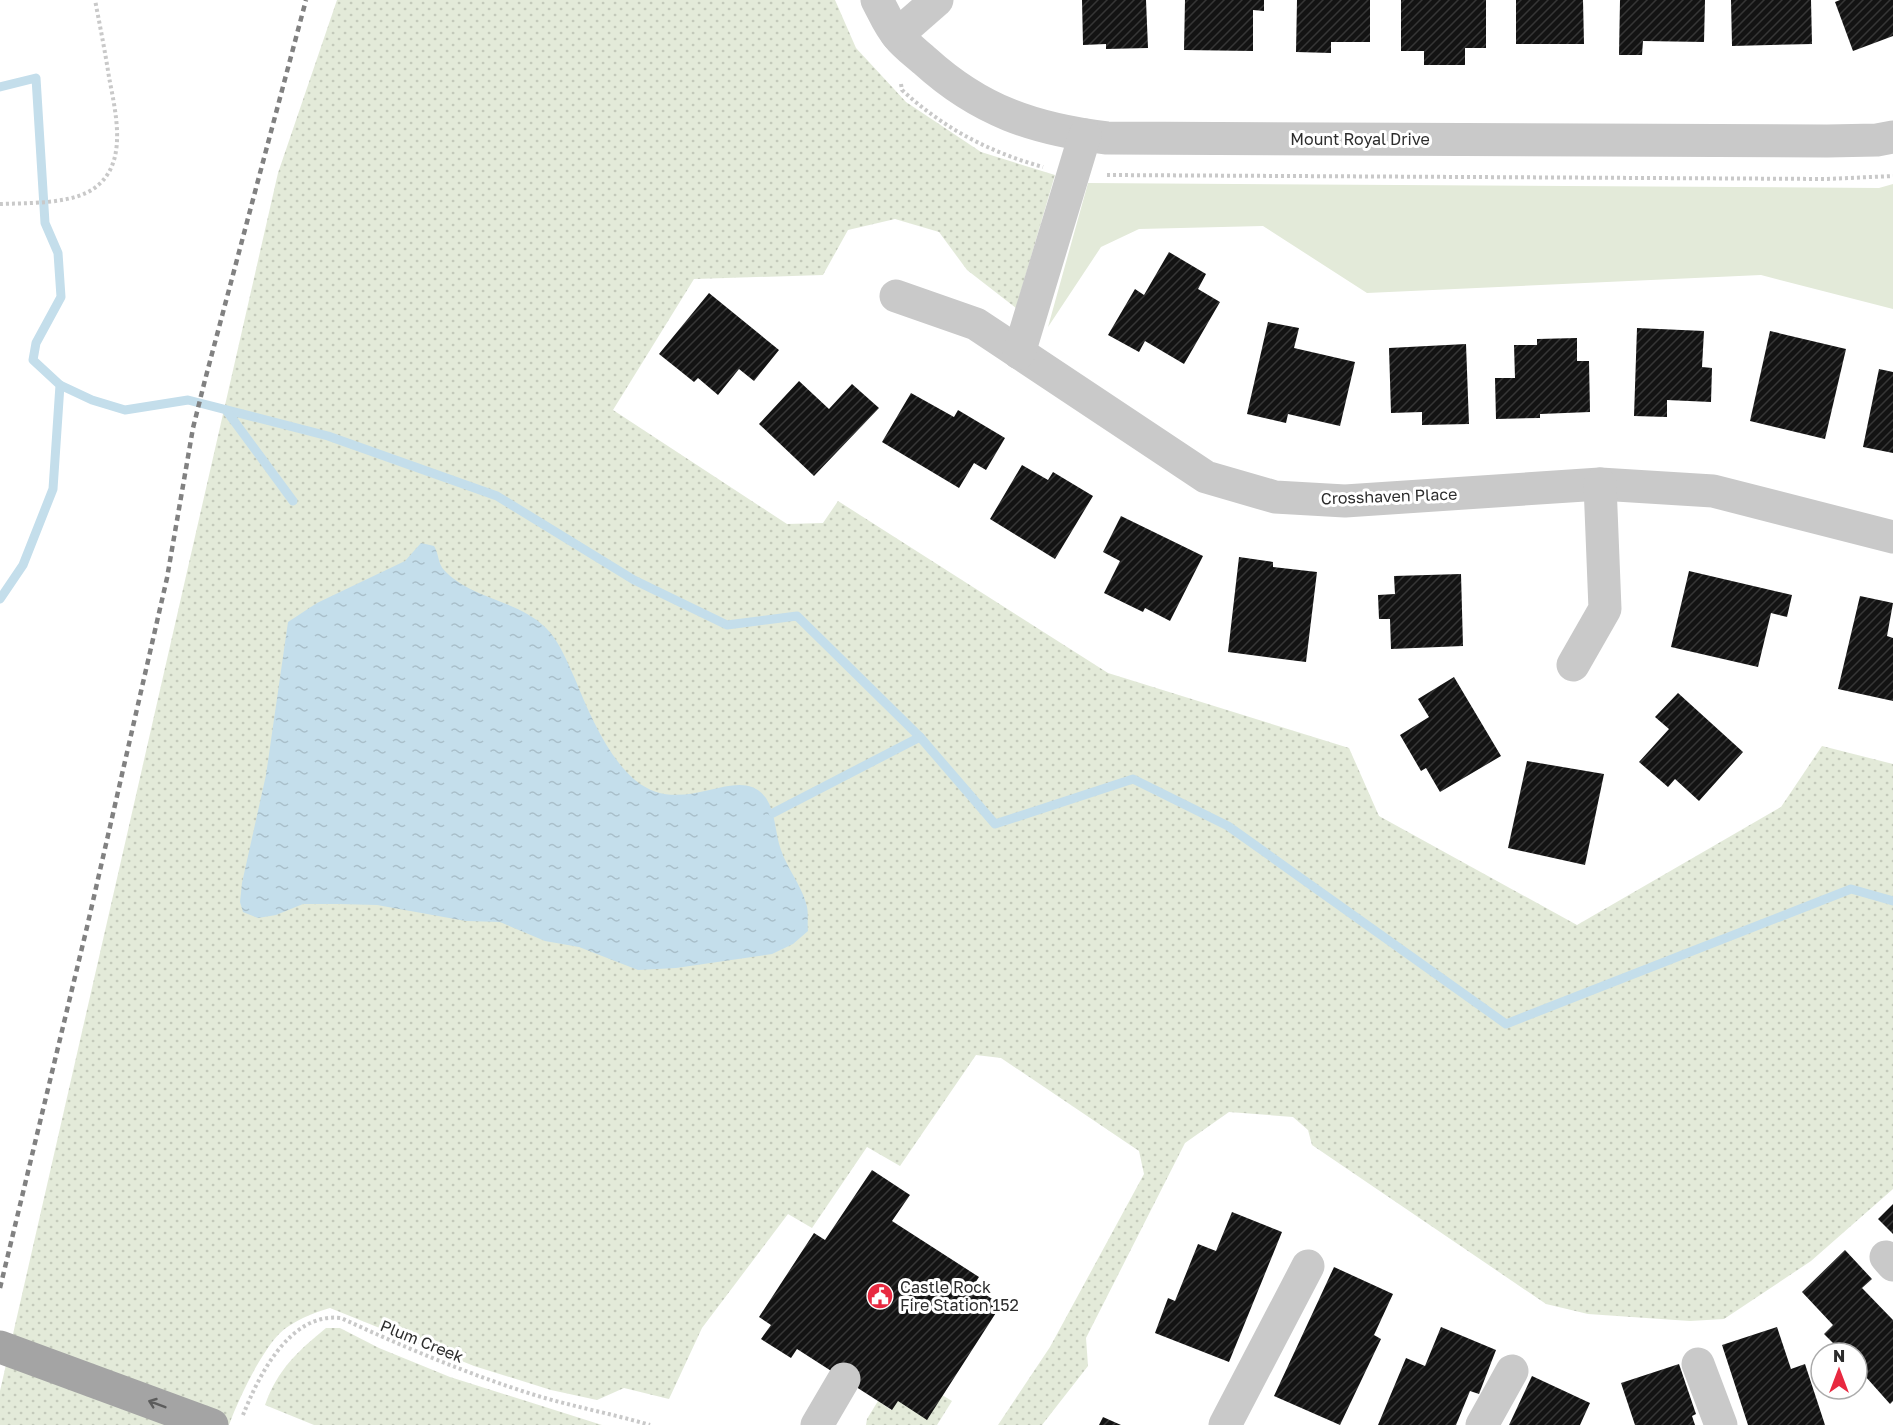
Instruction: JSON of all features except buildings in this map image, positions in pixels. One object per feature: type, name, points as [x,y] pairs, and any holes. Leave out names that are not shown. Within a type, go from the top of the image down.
[{"type":"main road","points":[[0,1347],[212,1425]]},
{"type":"street","name":"Mount Royal Drive","points":[[877,0],[897,35],[942,77],[991,109],[1022,122],[1060,132],[1107,138],[1804,141],[1878,140],[1893,137]]},
{"type":"street","points":[[897,35],[937,0]]},
{"type":"street","points":[[1019,353],[1085,135]]},
{"type":"street","name":"Crosshaven Place","points":[[896,296],[976,324],[1206,477],[1275,497],[1345,501],[1600,484],[1713,491],[1893,537]]},
{"type":"street","points":[[1573,665],[1605,609],[1600,484]]},
{"type":"street","points":[[1225,1425],[1308,1266]]},
{"type":"street","points":[[1698,1364],[1721,1425]]},
{"type":"street","points":[[1482,1425],[1512,1371]]},
{"type":"street","points":[[817,1425],[844,1379]]},
{"type":"path","points":[[0,204],[72,198],[87,192],[108,172],[118,143],[119,129],[95,0]]},
{"type":"path","name":"Plum Creek","points":[[239,1425],[267,1365],[288,1339],[313,1322],[327,1317],[341,1318],[433,1360],[482,1377],[539,1396],[650,1425]]},
{"type":"green space","points":[[337,0],[835,0],[856,48],[906,102],[981,152],[1055,175],[1016,308],[967,270],[939,232],[895,219],[848,230],[823,275],[694,279],[613,410],[787,524],[823,523],[838,501],[1108,673],[1349,748],[1379,816],[1577,925],[1781,807],[1822,746],[1893,764],[1893,1189],[1811,1261],[1724,1319],[1690,1321],[1588,1314],[1546,1304],[1312,1145],[1308,1130],[1293,1117],[1229,1112],[1185,1143],[1086,1338],[1088,1366],[1042,1425],[998,1425],[1050,1347],[1144,1174],[1139,1151],[1001,1058],[976,1055],[900,1166],[867,1147],[812,1228],[788,1214],[702,1328],[669,1399],[624,1388],[597,1400],[551,1390],[474,1366],[330,1308],[296,1321],[279,1334],[251,1377],[229,1425],[0,1425],[0,1391],[278,173]]},
{"type":"green space","points":[[1088,183],[1879,188],[1893,184],[1893,309],[1761,275],[1367,293],[1263,226],[1139,229],[1101,247],[1048,327]]},
{"type":"green space","points":[[326,1328],[340,1328],[379,1348],[450,1377],[602,1425],[314,1425],[265,1405],[276,1381],[289,1362]]},
{"type":"green space","points":[[942,1395],[952,1401],[937,1425],[866,1425],[878,1401],[891,1410],[898,1401]]},
{"type":"water","points":[[421,543],[434,546],[442,568],[455,580],[468,588],[522,611],[546,628],[563,652],[607,746],[635,780],[654,791],[672,795],[741,785],[754,788],[766,798],[772,810],[781,850],[806,903],[808,931],[793,944],[772,954],[676,968],[638,970],[579,947],[545,941],[500,922],[466,921],[377,905],[303,904],[276,915],[258,918],[243,912],[240,902],[242,883],[266,775],[288,622],[317,603],[405,561]]},
{"type":"waterway","points":[[0,87],[36,78],[45,223],[58,253],[61,297],[36,343],[33,360],[60,385],[53,489],[23,565],[0,599]]},
{"type":"waterway","points":[[60,385],[92,400],[125,410],[188,400],[328,436],[497,496],[634,580],[727,625],[797,616],[920,737]]},
{"type":"waterway","points":[[226,410],[293,501]]},
{"type":"waterway","points":[[773,813],[920,737],[995,824],[1133,779],[1228,826],[1506,1024],[1851,889],[1893,901]]},
{"type":"railway","points":[[0,1288],[87,927],[167,578],[193,428],[306,0]]},
{"type":"place","name":"Castle Rock Fire Station 152","points":[[880,1296]]}]
